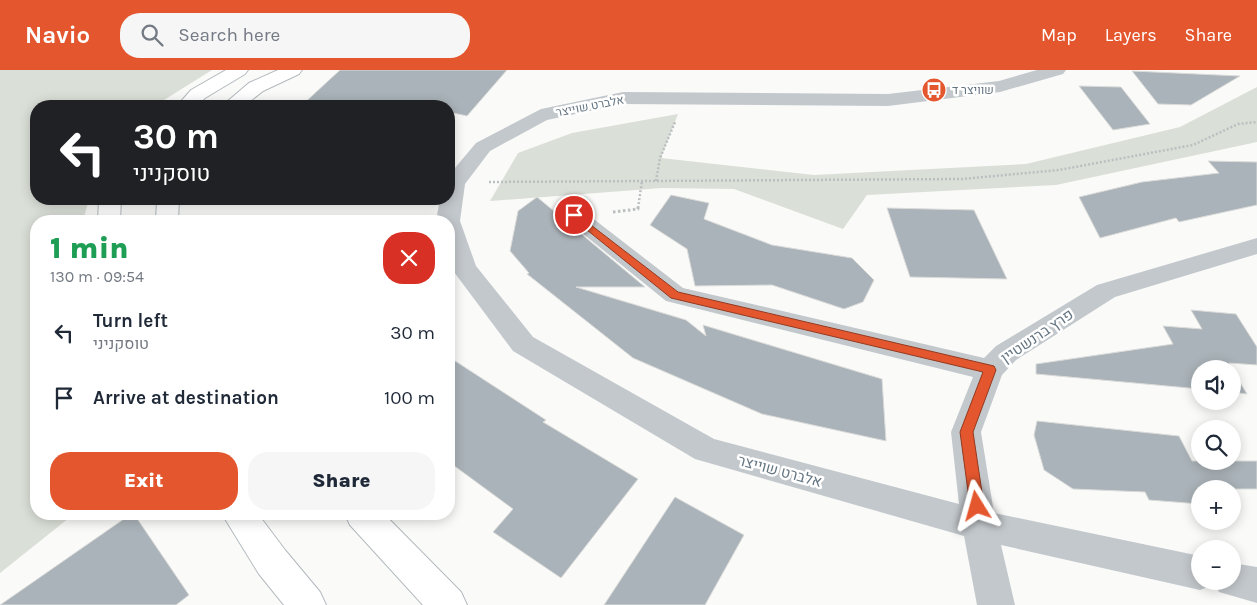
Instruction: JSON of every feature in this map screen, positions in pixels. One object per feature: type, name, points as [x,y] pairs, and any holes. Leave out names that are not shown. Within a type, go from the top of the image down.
[{"type":"main road","points":[[192,100],[198,94],[239,70]]},
{"type":"main road","points":[[240,100],[256,87],[293,70]]},
{"type":"main road","points":[[243,520],[272,562],[307,605]]},
{"type":"main road","points":[[368,520],[448,605]]},
{"type":"street","name":"אלברט שוייצר","points":[[455,182],[483,147],[541,115],[623,98],[690,97],[888,100],[1000,86],[1057,70]]},
{"type":"street","points":[[574,215],[675,295],[990,370]]},
{"type":"street","name":"אלברט שוייצר","points":[[455,242],[464,268],[523,344],[706,450],[979,525],[1191,571]]},
{"type":"street","name":"פרץ ברנשטיין","points":[[996,605],[979,525],[966,432],[990,370],[1006,353],[1106,290],[1257,246]]},
{"type":"street","points":[[1241,582],[1257,585]]},
{"type":"path","points":[[656,181],[660,158],[676,119]]},
{"type":"path","points":[[455,183],[510,180],[739,182],[981,178],[1059,170],[1193,145],[1238,124],[1257,122]]},
{"type":"path","points":[[574,215],[638,210],[642,181]]},
{"type":"shaded area","points":[[0,70],[212,70],[164,100],[30,100],[30,205],[87,205],[85,215],[30,215],[30,520],[66,520],[0,573]]},
{"type":"shaded area","points":[[1257,87],[1257,142],[1056,185],[867,195],[843,229],[734,189],[662,188],[490,201],[518,153],[572,133],[678,114],[661,158],[814,175],[1026,164],[1180,127]]},
{"type":"building","points":[[340,70],[507,70],[467,116],[455,113],[455,100],[308,100]]},
{"type":"building","points":[[1132,71],[1240,76],[1191,105],[1158,104]]},
{"type":"building","points":[[1079,86],[1121,87],[1150,124],[1113,130]]},
{"type":"building","points":[[1208,161],[1257,162],[1257,205],[1179,222],[1176,218],[1100,238],[1079,197],[1142,182],[1219,173]]},
{"type":"building","points":[[671,195],[709,203],[704,219],[772,245],[852,258],[874,280],[863,302],[844,309],[772,285],[695,286],[687,249],[650,225]]},
{"type":"building","points":[[537,197],[645,287],[576,287],[686,320],[706,336],[703,325],[882,379],[886,441],[762,414],[633,358],[527,274],[529,273],[510,251],[518,211]]},
{"type":"building","points":[[887,208],[974,210],[1007,279],[910,277]]},
{"type":"building","points":[[1191,310],[1236,314],[1257,347],[1257,365],[1241,364],[1241,360],[1191,360],[1191,388],[1036,374],[1036,364],[1173,344],[1163,326],[1202,329]]},
{"type":"building","points":[[455,361],[546,420],[543,422],[638,479],[561,578],[493,532],[513,509],[455,466]]},
{"type":"building","points":[[1241,384],[1247,394],[1241,393]]},
{"type":"building","points":[[1037,421],[1179,436],[1191,459],[1191,470],[1241,470],[1241,461],[1257,461],[1257,489],[1241,489],[1241,480],[1191,480],[1191,503],[1149,500],[1145,492],[1073,489],[1044,470],[1034,435]]},
{"type":"building","points":[[675,497],[744,535],[705,605],[604,605]]},
{"type":"building","points":[[122,520],[138,520],[189,595],[176,605],[0,605]]},
{"type":"place","name":"שוויצר ד","points":[[934,90]]},
{"type":"route","points":[[574,215],[675,295],[990,370],[966,432],[977,506]]}]
